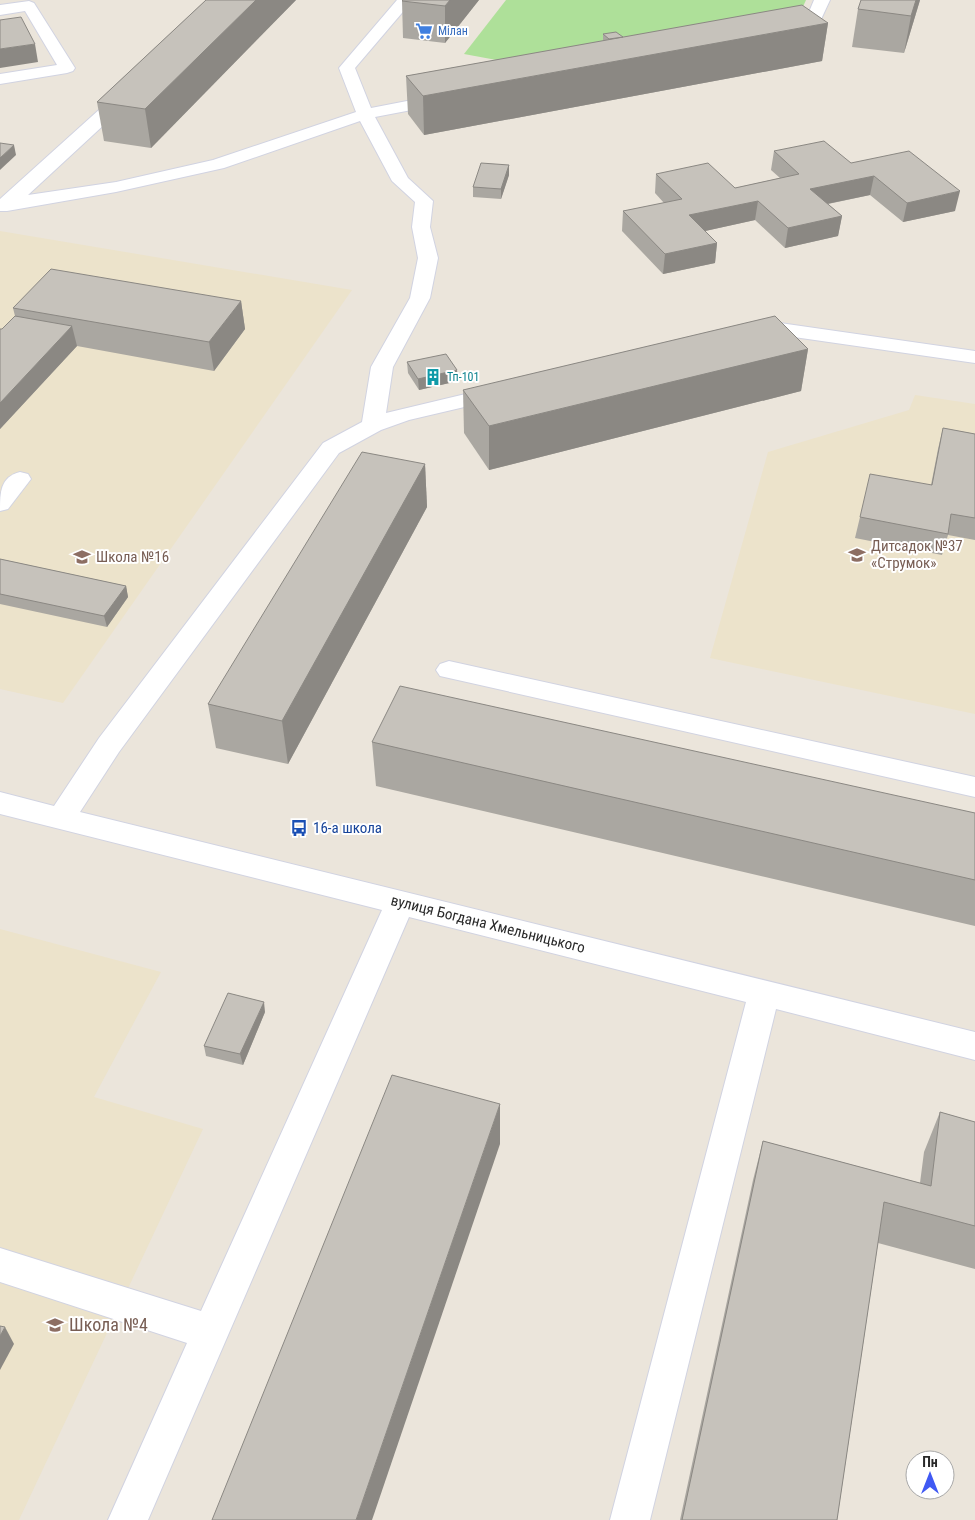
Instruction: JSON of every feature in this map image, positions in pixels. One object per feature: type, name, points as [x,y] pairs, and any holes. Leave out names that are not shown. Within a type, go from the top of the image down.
[{"type":"street","points":[[373,425],[382,366],[420,298],[428,258],[421,227],[424,201],[401,181],[365,114],[347,68],[405,0]]},
{"type":"street","points":[[771,35],[810,27],[822,0]]},
{"type":"street","points":[[0,10],[29,6],[67,68],[0,79]]},
{"type":"street","points":[[4,205],[136,86]]},
{"type":"street","points":[[4,205],[116,187],[218,164],[365,114],[462,95]]},
{"type":"street","points":[[735,337],[773,328],[975,357]]},
{"type":"street","points":[[61,818],[109,745],[331,448],[373,425],[402,414],[516,388]]},
{"type":"street","points":[[0,504],[20,480]]},
{"type":"street","points":[[449,670],[975,787]]},
{"type":"street","name":"вулиця Богдана Хмельницького","points":[[0,803],[975,1046]]},
{"type":"street","points":[[128,1520],[400,902]]},
{"type":"street","points":[[630,1520],[764,994]]},
{"type":"street","points":[[0,1265],[210,1332]]},
{"type":"shaded area","name":"Школа №16","points":[[0,231],[352,290],[63,703],[0,689]]},
{"type":"shaded area","name":"Дитсадок №37 «Струмок»","points":[[915,395],[975,404],[975,714],[710,658],[768,452],[909,410]]},
{"type":"shaded area","name":"Школа №4","points":[[0,929],[161,972],[94,1097],[203,1129],[19,1520],[0,1520]]},
{"type":"green space","points":[[506,0],[806,0],[797,20],[534,67],[464,54]]},
{"type":"building","points":[[206,0],[256,0],[145,109],[97,102]]},
{"type":"building","points":[[403,0],[450,0],[445,6]]},
{"type":"building","points":[[861,0],[916,0],[911,16],[858,9]]},
{"type":"building","points":[[802,5],[828,23],[423,96],[406,76]]},
{"type":"building","points":[[21,17],[35,44],[0,49],[0,20]]},
{"type":"building","points":[[616,32],[623,37],[609,39],[603,34]]},
{"type":"building","points":[[824,141],[851,163],[909,151],[960,191],[907,203],[874,176],[810,189],[842,216],[788,228],[758,201],[689,215],[717,243],[665,254],[623,211],[682,199],[656,174],[708,163],[735,188],[799,174],[774,151]]},
{"type":"building","points":[[0,143],[14,145],[0,158]]},
{"type":"building","points":[[481,163],[509,165],[501,189],[473,187]]},
{"type":"building","points":[[51,269],[241,301],[209,342],[13,308]]},
{"type":"building","points":[[15,316],[72,326],[0,403],[0,329]]},
{"type":"building","points":[[775,316],[808,349],[489,426],[463,390]]},
{"type":"building","points":[[446,354],[457,370],[418,379],[407,362]]},
{"type":"building","points":[[943,428],[975,434],[975,518],[951,514],[948,534],[860,517],[870,474],[932,485]]},
{"type":"building","points":[[362,452],[425,464],[282,721],[208,704]]},
{"type":"building","points":[[0,559],[126,586],[104,616],[0,594]]},
{"type":"building","points":[[400,686],[975,813],[975,880],[372,742]]},
{"type":"building","points":[[228,993],[264,1002],[240,1054],[204,1046]]},
{"type":"building","points":[[392,1075],[500,1104],[356,1520],[212,1520]]},
{"type":"building","points":[[940,1112],[975,1122],[975,1226],[884,1202],[837,1520],[682,1520],[763,1141],[931,1186]]},
{"type":"building","points":[[0,1326],[5,1327],[0,1336]]},
{"type":"place","name":"Мілан","points":[[424,31]]},
{"type":"place","name":"Тп-101","points":[[433,377]]},
{"type":"place","name":"Дитсадок №37 «Струмок»","points":[[857,555]]},
{"type":"place","name":"Школа №16","points":[[82,557]]},
{"type":"place","name":"16-а школа","points":[[299,828]]},
{"type":"place","name":"Школа №4","points":[[55,1325]]}]
